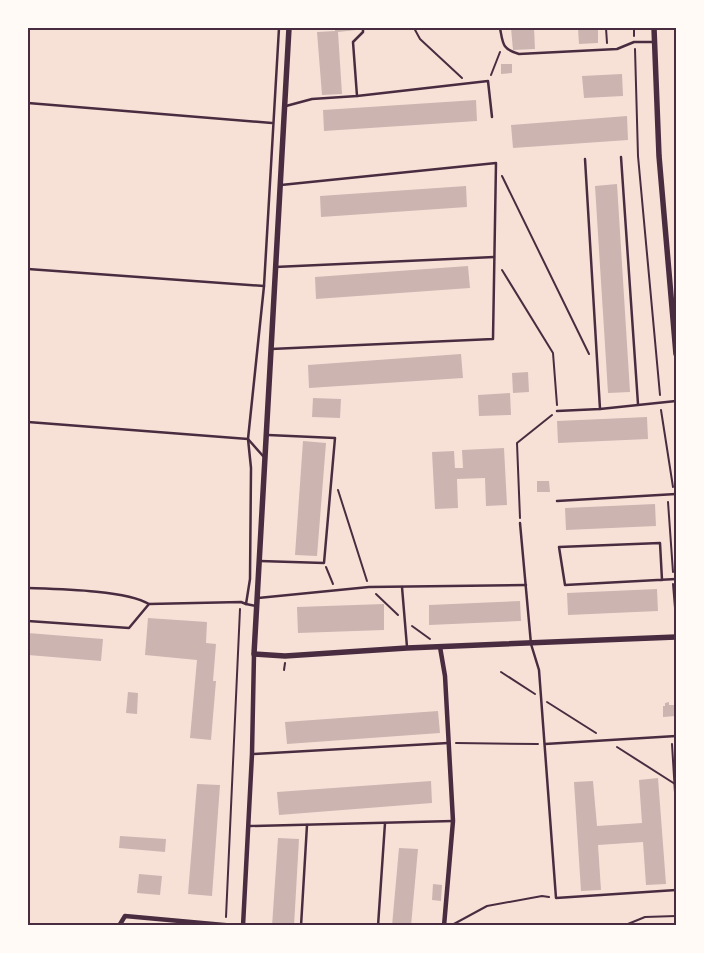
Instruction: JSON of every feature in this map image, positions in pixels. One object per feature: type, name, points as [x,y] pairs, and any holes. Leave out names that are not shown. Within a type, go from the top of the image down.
[{"type":"street","points":[[243,926],[252,754],[256,606],[290,28]]},
{"type":"street","points":[[654,28],[659,156],[673,282],[676,354]]},
{"type":"street","points":[[254,654],[285,656],[440,646],[676,637]]},
{"type":"street","points":[[440,646],[445,676],[452,821],[444,926]]},
{"type":"street","points":[[119,926],[126,916],[235,926]]},
{"type":"lane","points":[[246,604],[250,579],[251,468],[248,439],[264,286],[278,28]]},
{"type":"lane","points":[[356,96],[352,42],[363,32],[363,28]]},
{"type":"lane","points":[[500,28],[503,45],[508,51],[519,54],[607,50],[617,49],[634,42],[654,42]]},
{"type":"lane","points":[[285,107],[312,98],[356,96],[488,82],[492,117]]},
{"type":"lane","points":[[28,103],[272,123]]},
{"type":"lane","points":[[622,157],[638,404]]},
{"type":"lane","points":[[585,160],[600,409]]},
{"type":"lane","points":[[270,350],[493,340],[496,163],[280,185]]},
{"type":"lane","points":[[275,267],[494,257]]},
{"type":"lane","points":[[28,269],[264,286]]},
{"type":"lane","points":[[558,411],[600,409],[676,401]]},
{"type":"lane","points":[[28,422],[248,439],[264,457]]},
{"type":"lane","points":[[259,561],[324,563],[335,438],[266,435]]},
{"type":"lane","points":[[558,501],[675,494]]},
{"type":"lane","points":[[520,523],[531,644],[539,670],[556,898],[676,890]]},
{"type":"lane","points":[[662,580],[660,543],[559,547],[565,585],[675,580]]},
{"type":"lane","points":[[257,598],[336,592],[369,587],[526,585]]},
{"type":"lane","points":[[402,586],[407,648]]},
{"type":"lane","points":[[28,588],[124,596],[140,599],[149,604],[241,602],[256,606]]},
{"type":"lane","points":[[28,621],[129,628],[149,604]]},
{"type":"lane","points":[[545,744],[676,736]]},
{"type":"lane","points":[[252,754],[448,743]]},
{"type":"lane","points":[[248,826],[452,821]]},
{"type":"lane","points":[[378,926],[385,823]]},
{"type":"lane","points":[[301,926],[307,826]]},
{"type":"lane","points":[[666,926],[676,925]]},
{"type":"path","points":[[414,28],[420,39],[468,84]]},
{"type":"path","points":[[606,28],[607,50]]},
{"type":"path","points":[[634,28],[638,156],[660,402],[675,494]]},
{"type":"path","points":[[488,82],[503,45]]},
{"type":"path","points":[[496,163],[589,353]]},
{"type":"path","points":[[494,257],[553,353],[558,411],[517,442],[520,523]]},
{"type":"path","points":[[333,473],[369,587]]},
{"type":"path","points":[[667,495],[675,580],[675,608]]},
{"type":"path","points":[[324,563],[336,592]]},
{"type":"path","points":[[225,925],[241,602]]},
{"type":"path","points":[[501,672],[675,784]]},
{"type":"path","points":[[672,736],[676,809]]},
{"type":"path","points":[[448,743],[545,744]]},
{"type":"path","points":[[452,926],[488,906],[542,896],[556,898]]},
{"type":"path","points":[[623,926],[646,917],[676,916]]},
{"type":"building","points":[[335,28],[356,28],[356,30],[338,32],[342,94],[322,95],[317,32],[335,31]]},
{"type":"building","points":[[511,28],[534,28],[535,49],[513,50]]},
{"type":"building","points":[[578,28],[598,28],[598,43],[579,44]]},
{"type":"building","points":[[501,64],[512,64],[512,73],[501,74]]},
{"type":"building","points":[[622,74],[623,96],[584,98],[582,76]]},
{"type":"building","points":[[476,100],[477,121],[324,131],[323,110]]},
{"type":"building","points":[[627,116],[628,140],[513,148],[511,125]]},
{"type":"building","points":[[617,184],[630,392],[608,393],[595,186]]},
{"type":"building","points":[[466,186],[467,207],[321,217],[320,196]]},
{"type":"building","points":[[468,266],[470,288],[316,299],[315,277]]},
{"type":"building","points":[[461,354],[463,378],[309,388],[308,365]]},
{"type":"building","points":[[528,372],[529,392],[513,393],[512,373]]},
{"type":"building","points":[[510,393],[511,415],[479,416],[478,395]]},
{"type":"building","points":[[313,398],[341,399],[340,418],[312,417]]},
{"type":"building","points":[[647,417],[648,439],[558,443],[557,421]]},
{"type":"building","points":[[303,441],[326,443],[317,556],[295,555]]},
{"type":"building","points":[[504,448],[507,505],[486,506],[485,478],[457,479],[458,508],[435,509],[432,452],[454,451],[455,468],[463,468],[462,450]]},
{"type":"building","points":[[537,481],[549,481],[550,492],[537,492]]},
{"type":"building","points":[[655,504],[656,526],[566,530],[565,508]]},
{"type":"building","points":[[657,589],[658,611],[568,615],[567,593]]},
{"type":"building","points":[[520,601],[521,621],[429,625],[429,605]]},
{"type":"building","points":[[384,604],[384,630],[298,633],[297,607]]},
{"type":"building","points":[[148,618],[207,622],[206,643],[216,644],[213,681],[216,681],[211,740],[190,738],[197,660],[145,655]]},
{"type":"building","points":[[28,633],[103,639],[101,661],[28,655]]},
{"type":"building","points":[[128,692],[138,693],[137,714],[126,713]]},
{"type":"building","points":[[669,702],[669,705],[676,705],[676,716],[663,717],[663,706]]},
{"type":"building","points":[[438,711],[440,733],[287,744],[285,722]]},
{"type":"building","points":[[658,778],[666,884],[646,885],[643,842],[598,845],[601,890],[581,891],[574,782],[593,781],[597,826],[642,823],[639,780]]},
{"type":"building","points":[[431,781],[432,803],[279,815],[277,792]]},
{"type":"building","points":[[197,784],[220,785],[212,896],[188,894]]},
{"type":"building","points":[[120,836],[166,839],[165,852],[119,848]]},
{"type":"building","points":[[278,838],[299,839],[294,926],[272,926]]},
{"type":"building","points":[[399,848],[418,849],[411,926],[392,926]]},
{"type":"building","points":[[139,874],[162,876],[160,895],[137,893]]},
{"type":"building","points":[[433,884],[442,885],[441,901],[432,900]]}]
